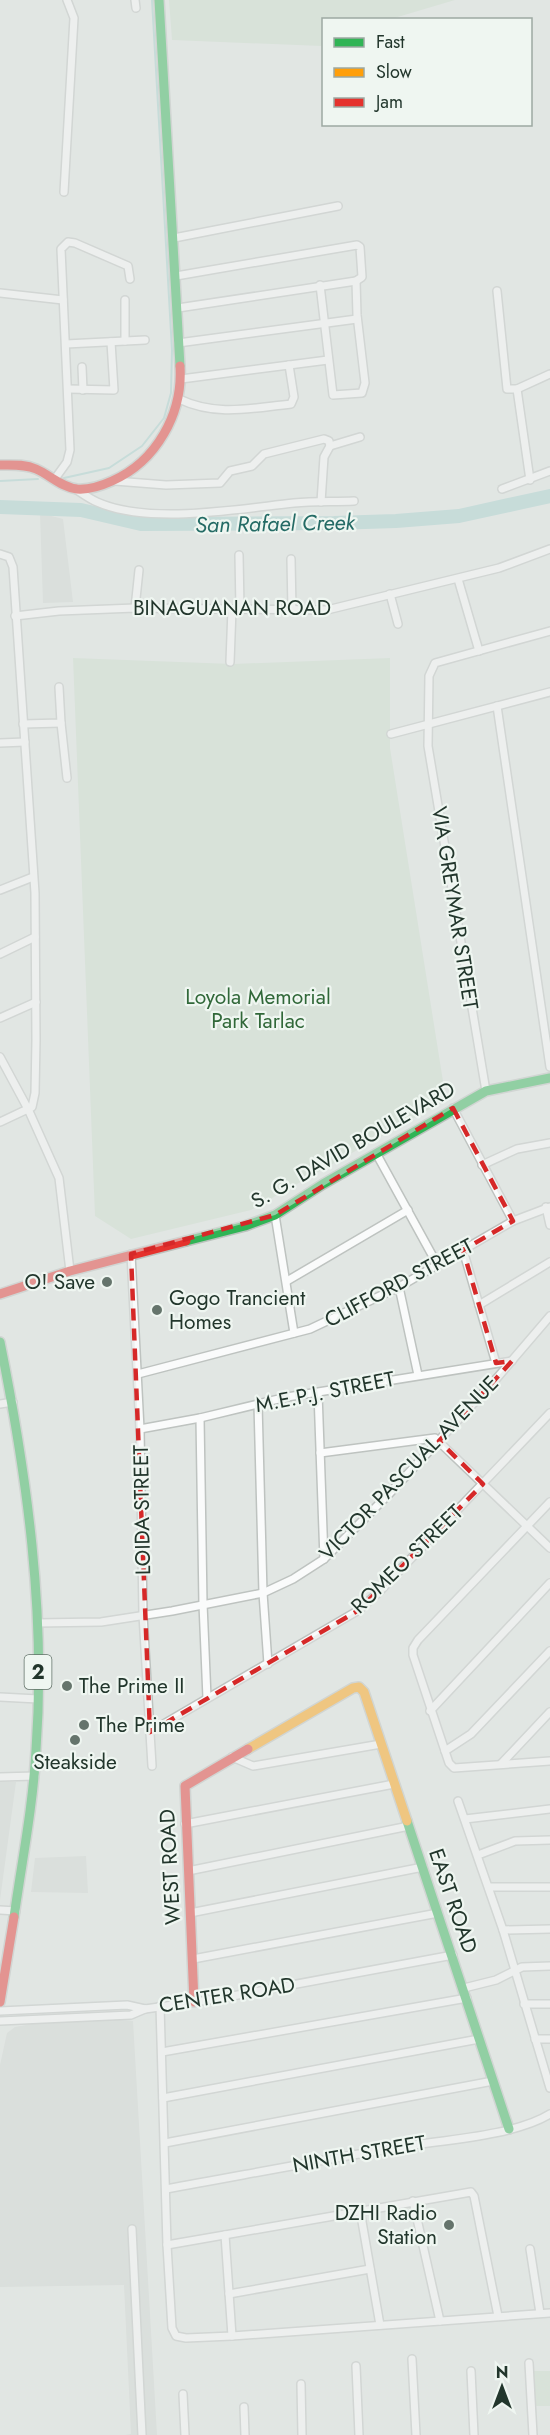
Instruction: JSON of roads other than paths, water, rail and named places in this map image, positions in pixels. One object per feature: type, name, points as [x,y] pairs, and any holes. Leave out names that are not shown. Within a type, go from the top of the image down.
[{"type":"main road","points":[[0,465],[37,469],[54,480],[77,490],[95,488],[115,480],[142,463],[163,437],[173,420],[179,399],[181,379],[159,0]]},
{"type":"main road","name":"S. G. DAVID BOULEVARD","points":[[0,1294],[70,1271],[245,1226],[275,1215],[296,1200],[486,1091],[550,1078]]},
{"type":"main road","name":"2","points":[[0,1342],[13,1402],[29,1503],[35,1569],[38,1699],[35,1776],[16,1911],[0,2002]]},
{"type":"main road","name":"EAST ROAD","points":[[359,1687],[364,1692],[509,2129]]},
{"type":"main road","name":"WEST ROAD","points":[[194,2002],[185,1786],[353,1688],[359,1687]]},
{"type":"street","points":[[64,192],[74,18],[67,0]]},
{"type":"street","points":[[174,238],[339,206]]},
{"type":"street","points":[[54,480],[67,462],[70,450],[61,249],[68,242],[128,266],[130,279]]},
{"type":"street","points":[[176,276],[356,245],[360,247],[362,277],[358,280],[178,308]]},
{"type":"street","points":[[320,285],[333,396],[362,393],[365,383],[357,319],[358,280]]},
{"type":"street","points":[[497,291],[506,386],[509,391],[550,374]]},
{"type":"street","points":[[0,293],[63,300]]},
{"type":"street","points":[[124,341],[125,300]]},
{"type":"street","points":[[178,343],[357,319]]},
{"type":"street","points":[[66,344],[145,340]]},
{"type":"street","points":[[68,390],[114,390],[111,342]]},
{"type":"street","points":[[181,379],[328,360]]},
{"type":"street","points":[[179,399],[197,407],[217,411],[291,404],[294,397],[289,365]]},
{"type":"street","points":[[82,367],[83,390]]},
{"type":"street","points":[[517,389],[530,480]]},
{"type":"street","points":[[321,502],[324,457],[330,446],[360,437]]},
{"type":"street","points":[[115,480],[166,485],[220,483],[228,472],[252,466],[264,454],[317,440],[329,441],[330,446]]},
{"type":"street","points":[[502,489],[550,471]]},
{"type":"street","points":[[77,490],[97,502],[153,513],[185,514],[354,501]]},
{"type":"street","name":"BINAGUANAN ROAD","points":[[15,616],[59,611],[135,608],[292,610],[341,608],[499,568],[550,549]]},
{"type":"street","points":[[0,1122],[32,1107],[35,1093],[36,1002],[33,877],[13,567],[9,557],[1,554]]},
{"type":"street","points":[[230,662],[236,609],[238,555]]},
{"type":"street","points":[[291,559],[292,610]]},
{"type":"street","points":[[135,608],[139,570]]},
{"type":"street","points":[[458,579],[479,651],[550,631]]},
{"type":"street","points":[[390,594],[398,624]]},
{"type":"street","name":"VIA GREYMAR STREET","points":[[479,651],[435,663],[430,669],[428,746],[486,1091]]},
{"type":"street","points":[[58,687],[67,778]]},
{"type":"street","points":[[391,734],[550,692]]},
{"type":"street","points":[[497,706],[550,1067]]},
{"type":"street","points":[[23,723],[61,723]]},
{"type":"street","points":[[0,743],[25,742]]},
{"type":"street","points":[[0,890],[33,877]]},
{"type":"street","points":[[0,954],[35,937]]},
{"type":"street","points":[[0,1018],[36,1002]]},
{"type":"street","points":[[0,1057],[28,1109],[58,1178],[70,1271]]},
{"type":"street","points":[[453,1108],[513,1221]]},
{"type":"street","points":[[482,1166],[517,1149],[550,1143]]},
{"type":"street","points":[[376,1153],[437,1264]]},
{"type":"street","points":[[548,1207],[550,1225]]},
{"type":"street","name":"CLIFFORD STREET","points":[[138,1374],[328,1322],[399,1287],[513,1221],[548,1207]]},
{"type":"street","points":[[287,1281],[408,1210]]},
{"type":"street","points":[[275,1215],[294,1333]]},
{"type":"street","points":[[463,1250],[496,1363]]},
{"type":"street","name":"LOIDA STREET","points":[[131,1254],[140,1429],[143,1615],[153,1766]]},
{"type":"street","points":[[478,1305],[550,1262]]},
{"type":"street","points":[[399,1287],[418,1375]]},
{"type":"street","name":"VICTOR PASCUAL AVENUE","points":[[37,1623],[101,1622],[143,1615],[263,1593],[293,1579],[324,1559],[440,1441],[550,1316]]},
{"type":"street","name":"M.E.P.J. STREET","points":[[140,1429],[318,1393],[512,1361]]},
{"type":"street","points":[[318,1393],[324,1559]]},
{"type":"street","points":[[0,1404],[13,1402]]},
{"type":"street","points":[[258,1404],[263,1593],[268,1664]]},
{"type":"street","name":"ROMEO STREET","points":[[150,1732],[360,1610],[550,1413]]},
{"type":"street","points":[[200,1418],[202,1604],[207,1698]]},
{"type":"street","points":[[320,1453],[435,1438],[550,1548]]},
{"type":"street","points":[[550,1502],[413,1647],[413,1655],[430,1710],[449,1763],[454,1768],[550,1761]]},
{"type":"street","points":[[430,1710],[550,1583]]},
{"type":"street","points":[[445,1752],[471,1734],[550,1651]]},
{"type":"street","points":[[0,1697],[38,1699]]},
{"type":"street","points":[[501,1764],[550,1712]]},
{"type":"street","points":[[232,1757],[253,1766],[381,1744]]},
{"type":"street","points":[[0,1777],[35,1776]]},
{"type":"street","points":[[185,1824],[394,1784]]},
{"type":"street","points":[[458,1800],[503,1930],[535,2039],[548,2073],[550,2088]]},
{"type":"street","points":[[465,1819],[550,1809]]},
{"type":"street","points":[[188,1870],[409,1826]]},
{"type":"street","points":[[478,1855],[515,1841],[550,1840]]},
{"type":"street","points":[[190,1913],[423,1867]]},
{"type":"street","points":[[489,1887],[550,1887]]},
{"type":"street","points":[[0,1910],[16,1911]]},
{"type":"street","points":[[193,1959],[438,1913]]},
{"type":"street","points":[[503,1930],[550,1929]]},
{"type":"street","name":"CENTER ROAD","points":[[0,2011],[127,2005],[145,2009],[453,1955]]},
{"type":"street","points":[[464,1988],[496,1980],[514,1970],[528,1966],[550,1966]]},
{"type":"street","points":[[162,2052],[467,1998]]},
{"type":"street","points":[[524,2004],[550,2004]]},
{"type":"street","points":[[160,2006],[167,2245],[172,2328],[176,2336],[186,2338],[232,2336],[550,2313]]},
{"type":"street","points":[[0,2021],[130,2015],[145,2009]]},
{"type":"street","points":[[535,2039],[550,2038]]},
{"type":"street","points":[[163,2098],[479,2039]]},
{"type":"street","points":[[165,2143],[493,2081]]},
{"type":"street","name":"NINTH STREET","points":[[166,2189],[509,2129],[538,2121],[550,2114]]},
{"type":"street","points":[[167,2245],[471,2192],[474,2196],[498,2316]]},
{"type":"street","points":[[413,2201],[440,2321]]},
{"type":"street","points":[[360,2210],[380,2325]]},
{"type":"street","points":[[132,2229],[142,2435]]},
{"type":"street","points":[[225,2235],[232,2336]]},
{"type":"street","points":[[530,2249],[540,2313]]},
{"type":"street","points":[[229,2294],[370,2269]]},
{"type":"street","points":[[412,2359],[416,2435]]},
{"type":"street","points":[[530,2363],[533,2435]]},
{"type":"street","points":[[356,2366],[359,2435]]},
{"type":"street","points":[[471,2371],[474,2435]]},
{"type":"street","points":[[301,2384],[302,2435]]},
{"type":"street","points":[[183,2394],[185,2435]]},
{"type":"street","points":[[244,2407],[245,2435]]},
{"type":"waterway","points":[[64,478],[109,468],[142,446],[164,418],[171,393],[172,350],[152,0]]},
{"type":"waterway","points":[[0,481],[38,479]]},
{"type":"waterway","name":"San Rafael Creek","points":[[0,507],[81,510],[141,524],[334,523],[459,516],[550,496]]},
{"type":"place","name":"O! Save","points":[[107,1282]]},
{"type":"place","name":"Gogo Trancient Homes","points":[[157,1310]]},
{"type":"place","name":"The Prime II","points":[[67,1686]]},
{"type":"place","name":"The Prime","points":[[84,1725]]},
{"type":"place","name":"Steakside","points":[[75,1740]]},
{"type":"place","name":"DZHI Radio Station","points":[[449,2225]]},
{"type":"park label","name":"Loyola Memorial Park Tarlac","points":[[258,1009]]}]
